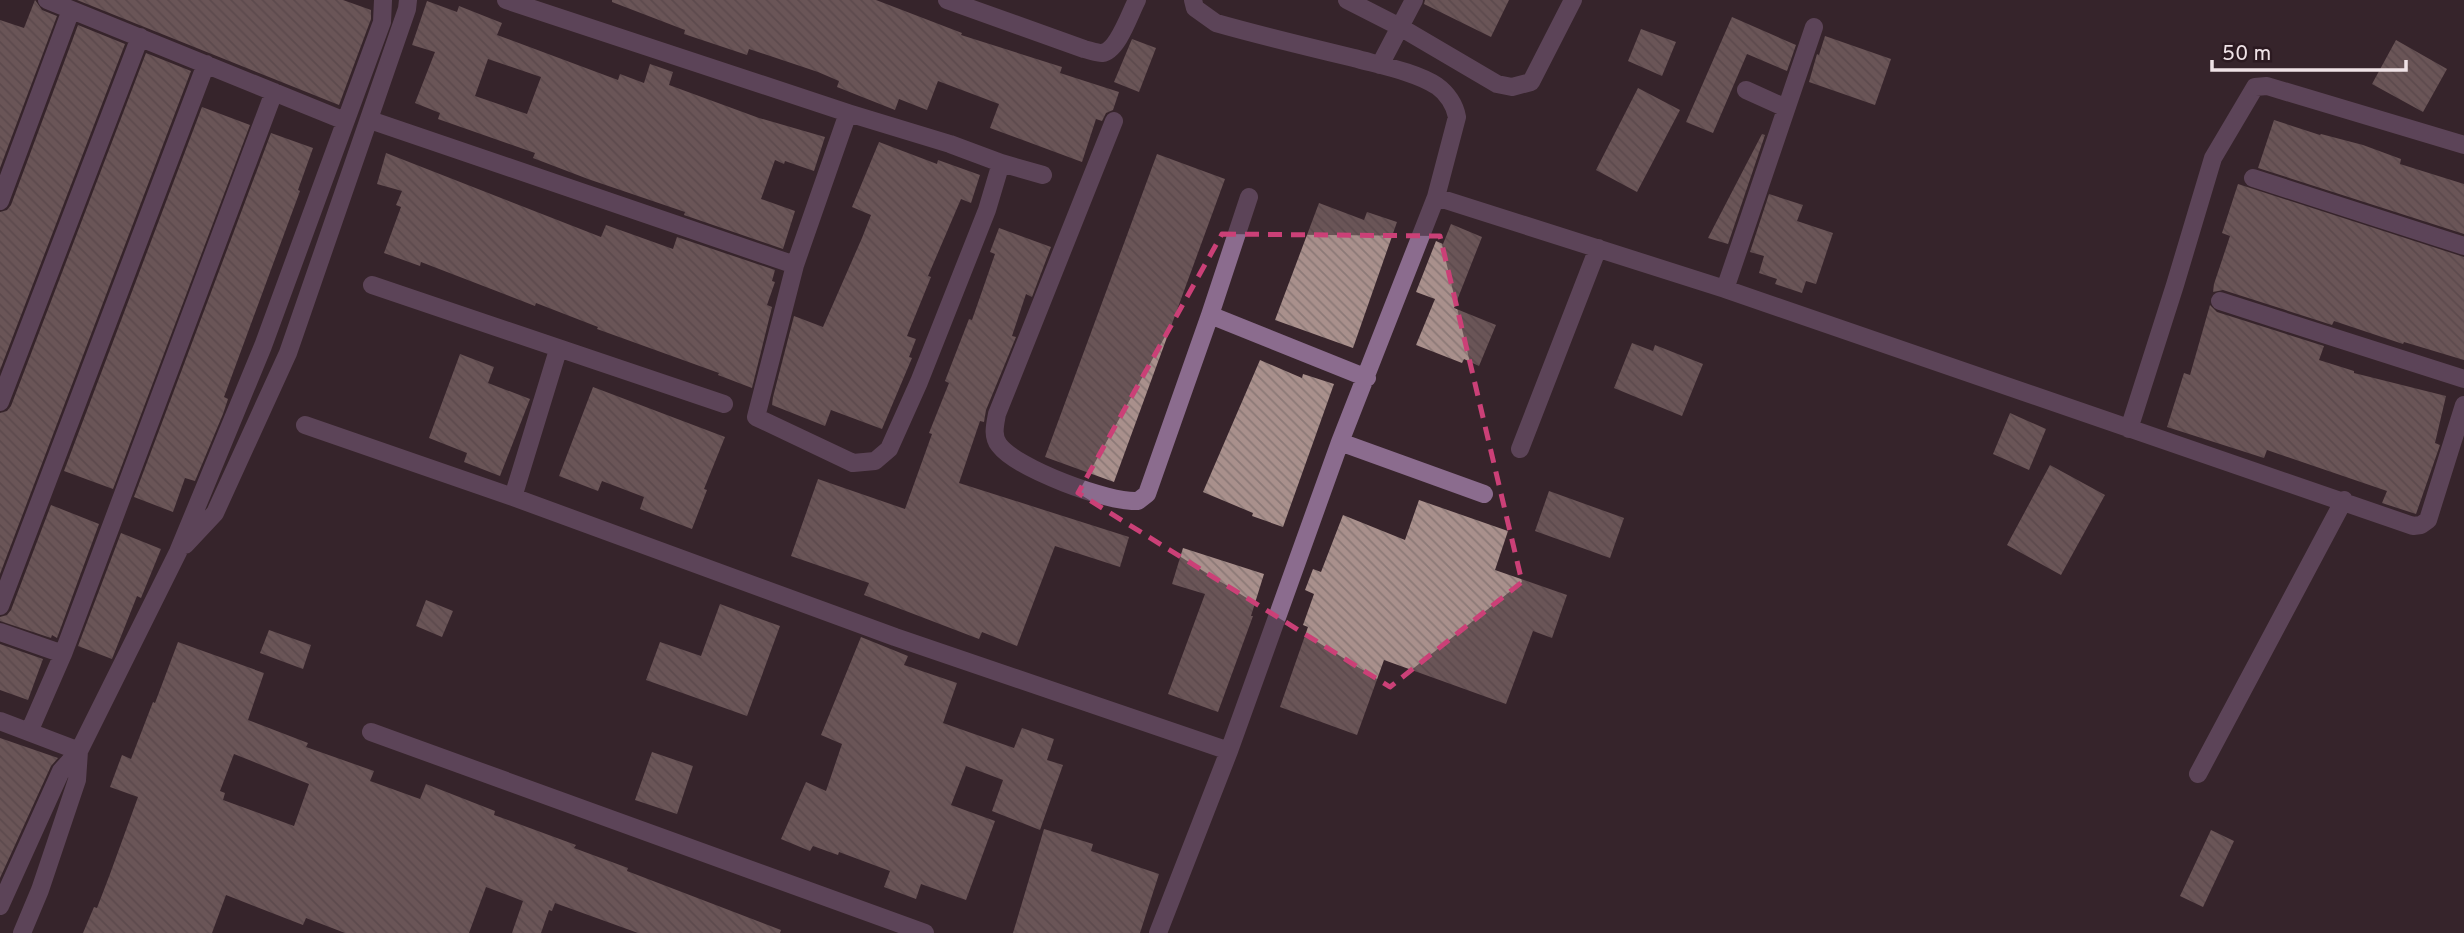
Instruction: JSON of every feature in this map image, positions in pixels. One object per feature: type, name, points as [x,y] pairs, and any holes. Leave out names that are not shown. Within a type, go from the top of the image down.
[{"type":"street","points":[[47,0],[345,121]]},
{"type":"street","points":[[0,906],[6,876],[61,771],[79,751],[178,552],[262,346],[382,22],[383,0]]},
{"type":"street","points":[[178,552],[215,513],[288,353],[370,120],[408,0]]},
{"type":"street","points":[[506,0],[1043,175]]},
{"type":"street","points":[[947,0],[1101,53],[1110,50],[1116,43],[1137,0]]},
{"type":"street","points":[[1158,933],[1229,751],[1340,442],[1436,197],[1457,117],[1455,107],[1437,86],[1380,65],[1216,23],[1195,8],[1193,0]]},
{"type":"street","points":[[1348,0],[1497,84],[1512,88],[1531,82],[1573,0]]},
{"type":"street","points":[[1380,65],[1414,0]]},
{"type":"street","points":[[0,201],[71,10]]},
{"type":"street","points":[[1725,289],[1814,27]]},
{"type":"street","points":[[0,402],[140,37]]},
{"type":"street","points":[[0,606],[206,64]]},
{"type":"street","points":[[2129,429],[2213,158],[2255,87],[2266,86],[2464,145]]},
{"type":"street","points":[[1746,90],[1786,108]]},
{"type":"street","points":[[29,732],[63,654],[274,92]]},
{"type":"street","points":[[848,113],[795,265],[756,417],[853,463],[875,461],[890,449],[987,210],[1001,163]]},
{"type":"street","points":[[370,120],[795,265]]},
{"type":"street","points":[[1114,121],[997,414],[994,433],[999,445],[1023,464],[1108,497],[1138,501],[1147,494],[1249,197]]},
{"type":"street","points":[[2253,178],[2464,246]]},
{"type":"street","points":[[1436,197],[1725,289],[2129,429],[2344,500],[2413,526],[2428,520],[2464,405]]},
{"type":"street","points":[[1520,449],[1598,248]]},
{"type":"street","points":[[372,285],[724,404]]},
{"type":"street","points":[[2220,301],[2464,379]]},
{"type":"street","points":[[1210,315],[1367,378]]},
{"type":"street","points":[[262,346],[288,353]]},
{"type":"street","points":[[513,498],[558,349]]},
{"type":"street","points":[[305,425],[895,637],[1229,751]]},
{"type":"street","points":[[1340,442],[1484,494]]},
{"type":"street","points":[[2198,774],[2344,500]]},
{"type":"street","points":[[0,632],[63,654]]},
{"type":"street","points":[[0,721],[79,751]]},
{"type":"street","points":[[372,732],[925,933]]},
{"type":"street","points":[[22,933],[40,890],[78,780],[79,751]]},
{"type":"street","points":[[6,876],[40,890]]},
{"type":"highlighted area","points":[[1222,234],[1440,236],[1522,582],[1390,687],[1078,493]]},
{"type":"building","points":[[35,0],[42,10],[57,16],[0,168],[0,20],[24,28]]},
{"type":"building","points":[[77,0],[343,0],[371,10],[371,19],[339,105]]},
{"type":"building","points":[[612,0],[876,0],[962,33],[961,35],[1062,67],[1060,73],[1119,92],[1113,110],[1106,113],[1102,121],[1096,119],[1082,162],[990,128],[999,104],[938,81],[927,110],[899,99],[895,110],[837,87],[839,81],[818,72],[749,49],[747,55],[684,34],[685,30]]},
{"type":"building","points":[[1425,0],[1509,0],[1491,37],[1424,4]]},
{"type":"building","points":[[427,1],[457,12],[459,6],[502,23],[497,35],[618,80],[620,74],[644,83],[650,64],[673,72],[669,85],[759,118],[825,137],[814,171],[775,160],[761,199],[795,211],[783,249],[588,179],[533,158],[535,153],[438,119],[440,113],[415,103],[435,52],[412,45]],"holes":[[[488,59],[541,77],[527,114],[475,96]]]},
{"type":"building","points":[[1732,17],[1796,45],[1787,71],[1747,54],[1713,133],[1686,122]]},
{"type":"building","points":[[78,25],[125,44],[0,370],[0,212],[11,205]]},
{"type":"building","points":[[1641,29],[1676,42],[1662,76],[1628,61]]},
{"type":"building","points":[[1825,36],[1891,59],[1875,105],[1809,82]]},
{"type":"building","points":[[1132,39],[1156,48],[1139,92],[1114,82]]},
{"type":"building","points":[[2396,40],[2447,69],[2423,112],[2372,84]]},
{"type":"building","points":[[146,53],[191,71],[0,574],[0,413],[11,406]]},
{"type":"building","points":[[1638,88],[1680,110],[1637,192],[1596,170]]},
{"type":"building","points":[[202,107],[250,125],[113,489],[64,471]]},
{"type":"building","points":[[2274,120],[2363,145],[2401,159],[2400,164],[2464,184],[2464,234],[2258,168]]},
{"type":"building","points":[[271,133],[313,148],[298,190],[300,191],[224,397],[228,399],[223,414],[195,481],[185,478],[173,512],[134,497]]},
{"type":"building","points":[[1762,134],[1765,135],[1728,244],[1708,238]]},
{"type":"building","points":[[879,142],[937,164],[938,160],[980,175],[971,203],[961,199],[928,276],[931,277],[907,336],[916,339],[909,357],[912,358],[882,429],[831,410],[825,426],[772,405],[773,397],[794,316],[823,327],[862,238],[871,215],[852,207]]},
{"type":"building","points":[[386,153],[601,237],[606,225],[673,249],[677,237],[775,270],[772,281],[775,282],[767,305],[772,307],[752,388],[536,303],[535,306],[421,262],[420,266],[384,253],[401,207],[396,205],[402,191],[377,184]]},
{"type":"building","points":[[1157,154],[1225,179],[1114,482],[1045,457]]},
{"type":"building","points":[[2238,184],[2464,257],[2464,360],[2404,342],[2403,344],[2334,321],[2332,325],[2223,290],[2213,292],[2230,236],[2222,233]]},
{"type":"building","points":[[1769,194],[1803,205],[1797,221],[1833,233],[1816,284],[1806,281],[1802,293],[1775,284],[1777,279],[1759,273],[1764,256],[1750,252]]},
{"type":"building","points":[[1319,203],[1364,220],[1367,212],[1397,222],[1353,348],[1275,320]]},
{"type":"building","points":[[1451,224],[1482,237],[1454,308],[1496,325],[1479,366],[1464,359],[1462,363],[1416,345],[1435,299],[1416,292],[1436,241],[1443,244]]},
{"type":"building","points":[[999,228],[1051,247],[1032,297],[1026,294],[1012,336],[1016,337],[986,410],[984,422],[980,421],[959,483],[1129,537],[1120,567],[1055,546],[1017,646],[982,632],[979,639],[864,595],[869,583],[791,556],[818,479],[905,509],[932,434],[929,433],[949,383],[945,381],[969,319],[972,320],[995,254],[990,252]]},
{"type":"building","points":[[2210,305],[2217,312],[2324,346],[2319,360],[2354,373],[2446,396],[2435,443],[2440,445],[2416,514],[2382,503],[2387,491],[2267,450],[2264,458],[2167,427],[2184,373],[2190,375]]},
{"type":"building","points":[[1632,343],[1653,351],[1655,345],[1703,364],[1682,416],[1614,388]]},
{"type":"building","points":[[460,354],[494,367],[488,383],[530,399],[500,476],[464,462],[467,453],[429,438]]},
{"type":"building","points":[[1260,360],[1302,378],[1303,374],[1334,384],[1283,527],[1252,516],[1253,513],[1203,492]]},
{"type":"building","points":[[593,387],[725,437],[704,489],[707,490],[692,529],[640,509],[644,497],[602,481],[598,491],[559,476]]},
{"type":"building","points":[[2010,413],[2046,429],[2029,470],[1993,454]]},
{"type":"building","points":[[2050,465],[2105,495],[2061,575],[2007,545]]},
{"type":"building","points":[[1549,491],[1624,518],[1610,558],[1535,531]]},
{"type":"building","points":[[1419,500],[1508,531],[1495,570],[1567,595],[1552,638],[1533,631],[1506,704],[1384,660],[1357,735],[1280,707],[1308,627],[1303,625],[1314,594],[1305,590],[1313,569],[1321,572],[1343,515],[1405,540]]},
{"type":"building","points":[[51,505],[99,524],[57,638],[0,621],[0,617],[11,610]]},
{"type":"building","points":[[121,533],[161,549],[141,598],[137,596],[112,659],[78,646]]},
{"type":"building","points":[[1183,548],[1264,574],[1253,616],[1218,712],[1168,694],[1205,594],[1172,584]]},
{"type":"building","points":[[426,600],[453,611],[442,637],[416,626]]},
{"type":"building","points":[[720,604],[780,626],[747,716],[646,680],[660,642],[701,656]]},
{"type":"building","points":[[269,630],[311,645],[303,669],[260,653]]},
{"type":"building","points":[[861,637],[908,656],[904,665],[957,683],[943,723],[1014,748],[1022,728],[1054,739],[1047,760],[1063,765],[1040,830],[992,811],[1003,780],[966,766],[951,805],[995,821],[966,900],[921,884],[916,899],[884,887],[890,871],[839,852],[838,855],[813,846],[810,851],[781,839],[806,782],[826,791],[842,744],[821,735]]},
{"type":"building","points":[[178,642],[264,673],[248,720],[308,743],[306,747],[374,771],[370,781],[420,799],[426,784],[495,811],[494,815],[576,845],[574,848],[628,868],[627,871],[781,930],[780,933],[638,933],[555,903],[552,911],[549,910],[541,933],[512,933],[523,901],[486,887],[469,933],[345,933],[306,918],[303,925],[226,895],[212,933],[83,933],[94,907],[97,908],[138,797],[110,787],[122,755],[131,759],[153,702],[155,703]],"holes":[[[234,754],[309,784],[294,826],[223,800],[225,793],[220,791]]]},
{"type":"building","points":[[0,644],[43,659],[28,700],[0,690]]},
{"type":"building","points":[[0,738],[58,758],[51,766],[0,878]]},
{"type":"building","points":[[652,752],[693,766],[677,814],[635,800]]},
{"type":"building","points":[[1044,829],[1093,844],[1091,851],[1159,874],[1140,933],[1013,933]]},
{"type":"building","points":[[2211,830],[2234,841],[2203,907],[2180,896]]}]
